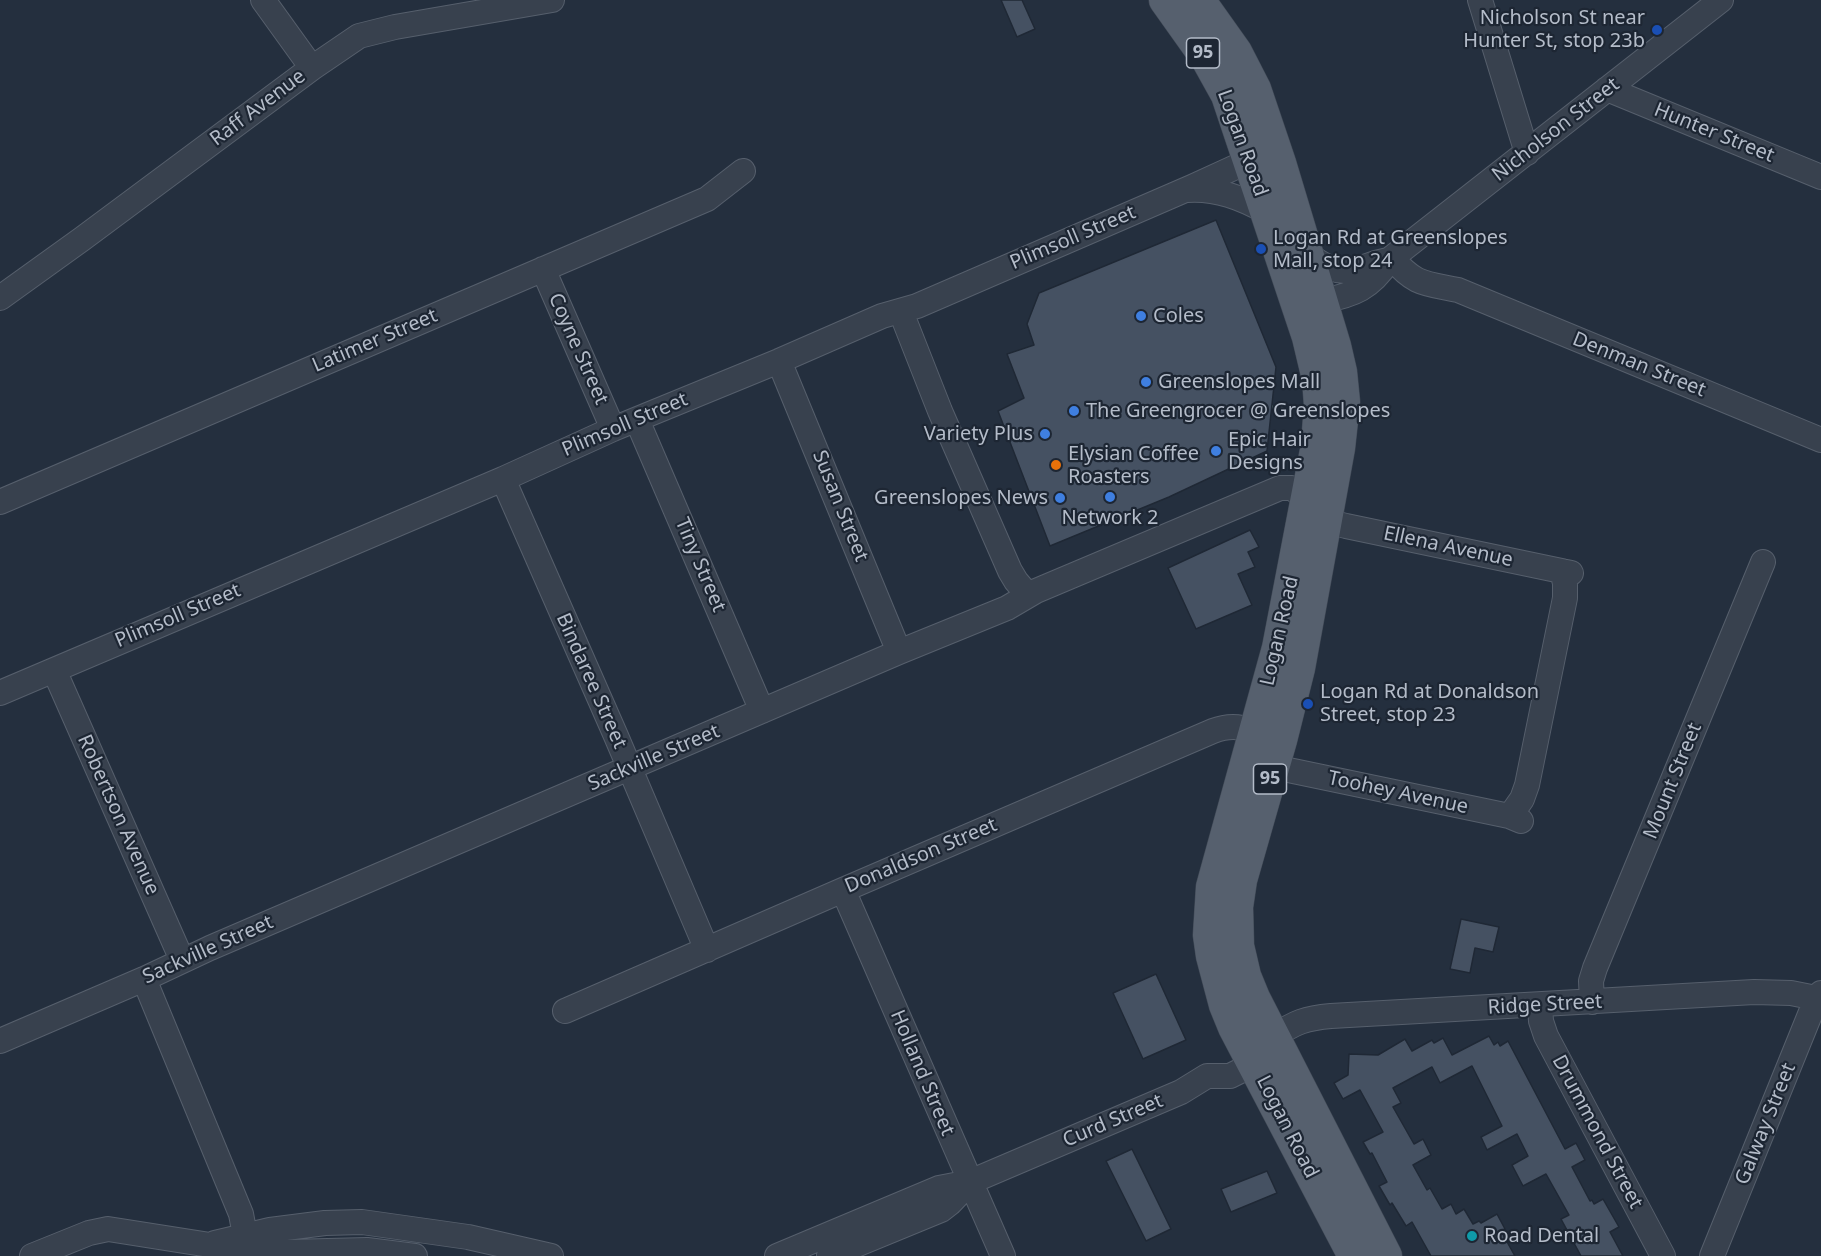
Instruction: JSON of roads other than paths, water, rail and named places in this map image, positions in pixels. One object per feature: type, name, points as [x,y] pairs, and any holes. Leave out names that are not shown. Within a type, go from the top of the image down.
[{"type":"main road","name":"Logan Road","points":[[1165,0],[1218,76],[1227,95],[1267,212],[1310,303]]},
{"type":"main road","name":"Logan Road","points":[[1198,0],[1236,52],[1248,74],[1264,112],[1308,255],[1313,357],[1320,405],[1317,507],[1278,648],[1264,750],[1237,907],[1238,946],[1245,976],[1254,998],[1386,1256]]},
{"type":"main road","points":[[1248,74],[1250,108],[1257,140],[1257,147],[1249,158]]},
{"type":"main road","name":"Logan Road","points":[[1264,750],[1212,887],[1209,935],[1212,956],[1225,1005],[1354,1256]]},
{"type":"main road","points":[[1254,1064],[1274,1037]]},
{"type":"street","points":[[263,0],[312,68]]},
{"type":"street","name":"Raff Avenue","points":[[0,298],[312,68],[359,36],[395,27],[552,0]]},
{"type":"street","points":[[1480,0],[1527,153]]},
{"type":"street","name":"Nicholson Street","points":[[1310,303],[1346,295],[1370,283],[1396,255],[1721,0]]},
{"type":"street","name":"Hunter Street","points":[[1608,89],[1821,177]]},
{"type":"street","name":"Plimsoll Street","points":[[0,693],[502,479],[613,429],[882,316],[917,306],[1182,191],[1240,165],[1249,158]]},
{"type":"street","name":"Latimer Street","points":[[0,502],[710,198],[743,171]]},
{"type":"street","points":[[1182,191],[1204,190],[1223,193],[1244,200],[1267,212]]},
{"type":"street","name":"Nicholson Street","points":[[1308,255],[1340,271],[1351,270],[1396,255]]},
{"type":"street","name":"Denman Street","points":[[1396,255],[1406,273],[1418,281],[1458,290],[1821,440]]},
{"type":"street","name":"Coyne Street","points":[[543,269],[613,429]]},
{"type":"street","points":[[901,312],[940,411],[1010,571],[1028,595]]},
{"type":"street","name":"Susan Street","points":[[779,361],[900,652]]},
{"type":"street","name":"Tiny Street","points":[[638,420],[762,711]]},
{"type":"street","name":"Bindaree Street","points":[[502,479],[707,950]]},
{"type":"street","name":"Sackville Street","points":[[0,1041],[144,979],[182,960],[1007,608],[1028,595],[1086,569],[1280,488],[1292,488],[1317,507]]},
{"type":"street","name":"Ellena Avenue","points":[[1317,507],[1338,524],[1566,572],[1565,598],[1527,785],[1515,819]]},
{"type":"street","name":"Mount Street","points":[[1592,1002],[1591,981],[1595,968],[1763,562]]},
{"type":"street","name":"Robertson Avenue","points":[[54,670],[182,960]]},
{"type":"street","name":"Donaldson Street","points":[[565,1011],[1213,731],[1231,726],[1264,750]]},
{"type":"street","name":"Toohey Avenue","points":[[1264,750],[1515,819]]},
{"type":"street","name":"Holland Street","points":[[843,890],[1003,1256]]},
{"type":"street","points":[[144,979],[241,1214],[247,1244],[262,1254],[367,1250],[415,1256]]},
{"type":"street","name":"Ridge Street","points":[[1274,1037],[1297,1022],[1313,1017],[1754,992],[1820,997]]},
{"type":"street","name":"Galway Street","points":[[1712,1256],[1811,1012],[1820,997]]},
{"type":"street","name":"Drummond Street","points":[[1540,1005],[1541,1021],[1546,1036],[1663,1256]]},
{"type":"street","name":"Curd Street","points":[[777,1256],[939,1188],[970,1182],[1181,1092],[1208,1076],[1230,1076],[1254,1064]]},
{"type":"street","name":"Curd Street","points":[[829,1256],[941,1210],[970,1182]]},
{"type":"street","points":[[32,1256],[89,1233],[108,1229],[210,1245],[247,1244],[270,1230],[325,1222],[350,1221],[382,1223],[489,1252],[518,1249],[551,1256]]},
{"type":"place","name":"Nicholson St near Hunter St, stop 23b","points":[[1657,30]]},
{"type":"place","name":"Logan Rd at Greenslopes Mall, stop 24","points":[[1261,249]]},
{"type":"place","name":"Coles","points":[[1141,316]]},
{"type":"place","name":"Greenslopes Mall","points":[[1146,382]]},
{"type":"place","name":"The Greengrocer @ Greenslopes","points":[[1074,411]]},
{"type":"place","name":"Variety Plus","points":[[1045,434]]},
{"type":"place","name":"Epic Hair Designs","points":[[1216,451]]},
{"type":"place","name":"Elysian Coffee Roasters","points":[[1056,465]]},
{"type":"place","name":"Network 2","points":[[1110,497]]},
{"type":"place","name":"Greenslopes News","points":[[1060,498]]},
{"type":"place","name":"Logan Rd at Donaldson Street, stop 23","points":[[1308,704]]},
{"type":"place","name":"Road Dental","points":[[1472,1236]]}]
